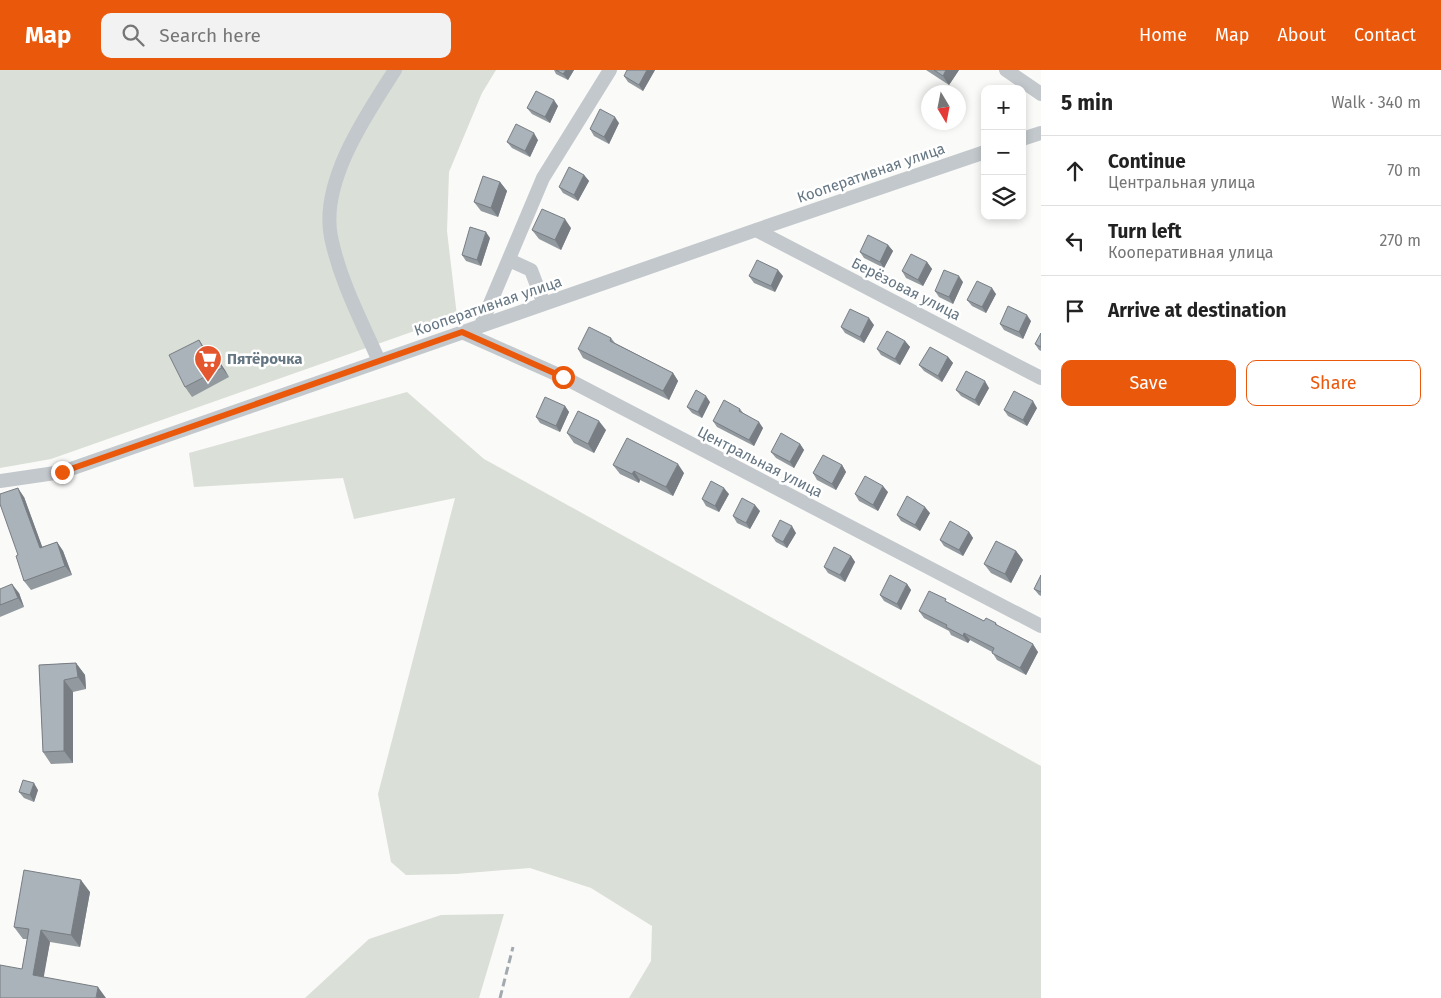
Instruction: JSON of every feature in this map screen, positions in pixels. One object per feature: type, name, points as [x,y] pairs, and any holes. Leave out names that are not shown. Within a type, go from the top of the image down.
[{"type":"street","points":[[379,361],[341,276],[330,236],[330,212],[335,182],[342,162],[375,101],[395,70]]},
{"type":"street","points":[[481,325],[543,178],[610,70]]},
{"type":"street","points":[[1006,70],[1041,94]]},
{"type":"street","points":[[1026,138],[1041,133]]},
{"type":"street","name":"Кооперативная улица","points":[[0,482],[62,472],[481,325],[981,153]]},
{"type":"street","name":"Берёзовая улица","points":[[756,230],[1041,378]]},
{"type":"street","points":[[509,260],[532,270],[544,304]]},
{"type":"street","name":"Центральная улица","points":[[462,332],[563,377],[1041,626]]},
{"type":"shaded area","points":[[0,70],[496,70],[482,93],[449,172],[447,231],[457,316],[51,459],[0,468]]},
{"type":"shaded area","points":[[407,392],[484,459],[1041,766],[1041,998],[629,998],[651,961],[652,926],[591,888],[530,868],[456,874],[406,875],[391,862],[378,794],[455,498],[354,519],[343,478],[194,487],[189,453]]},
{"type":"shaded area","points":[[504,914],[479,998],[305,998],[369,939],[441,915]]},
{"type":"building","points":[[556,70],[566,70],[563,74]]},
{"type":"building","points":[[627,70],[647,70],[639,85],[624,76]]},
{"type":"building","points":[[934,70],[946,70],[943,76]]},
{"type":"building","points":[[536,91],[554,100],[545,117],[527,108]]},
{"type":"building","points":[[600,109],[615,117],[604,137],[590,129]]},
{"type":"building","points":[[516,124],[534,133],[525,151],[507,142]]},
{"type":"building","points":[[569,167],[584,175],[574,195],[559,187]]},
{"type":"building","points":[[483,176],[500,182],[491,208],[474,202]]},
{"type":"building","points":[[542,209],[565,219],[555,240],[532,230]]},
{"type":"building","points":[[470,227],[486,232],[477,260],[462,255]]},
{"type":"building","points":[[868,235],[888,245],[880,262],[860,252]]},
{"type":"building","points":[[911,254],[927,262],[918,280],[902,271]]},
{"type":"building","points":[[757,260],[778,270],[771,286],[749,276]]},
{"type":"building","points":[[944,270],[959,276],[949,297],[935,291]]},
{"type":"building","points":[[977,281],[992,288],[982,307],[967,300]]},
{"type":"building","points":[[1008,306],[1027,315],[1019,332],[1000,324]]},
{"type":"building","points":[[850,309],[869,318],[860,337],[841,327]]},
{"type":"building","points":[[589,327],[611,338],[610,341],[673,373],[663,391],[578,349]]},
{"type":"building","points":[[887,331],[905,341],[895,359],[877,349]]},
{"type":"building","points":[[1041,333],[1041,347],[1035,344]]},
{"type":"building","points":[[199,340],[212,365],[219,361],[222,368],[185,387],[169,355]]},
{"type":"building","points":[[930,347],[948,357],[938,376],[919,365]]},
{"type":"building","points":[[966,371],[985,381],[975,400],[956,390]]},
{"type":"building","points":[[696,390],[706,396],[698,412],[687,407]]},
{"type":"building","points":[[1014,391],[1033,401],[1023,420],[1004,410]]},
{"type":"building","points":[[545,397],[565,406],[556,426],[536,417]]},
{"type":"building","points":[[724,400],[759,422],[749,440],[713,421]]},
{"type":"building","points":[[578,411],[599,421],[588,444],[567,433]]},
{"type":"building","points":[[781,433],[800,444],[790,462],[771,452]]},
{"type":"building","points":[[627,438],[678,464],[666,487],[634,471],[632,474],[613,465]]},
{"type":"building","points":[[823,455],[842,465],[832,484],[813,473]]},
{"type":"building","points":[[865,476],[883,486],[873,505],[855,494]]},
{"type":"building","points":[[711,481],[724,488],[715,506],[702,499]]},
{"type":"building","points":[[18,488],[40,548],[57,542],[65,566],[24,581],[16,556],[18,555],[0,504],[0,494]]},
{"type":"building","points":[[907,496],[925,507],[915,525],[897,515]]},
{"type":"building","points":[[742,498],[755,505],[746,523],[733,516]]},
{"type":"building","points":[[780,520],[792,526],[783,542],[772,536]]},
{"type":"building","points":[[950,521],[969,532],[959,550],[940,540]]},
{"type":"building","points":[[996,541],[1016,551],[1005,574],[984,564]]},
{"type":"building","points":[[834,547],[851,556],[840,575],[824,567]]},
{"type":"building","points":[[890,575],[907,584],[897,604],[880,595]]},
{"type":"building","points":[[1041,575],[1041,592],[1034,589]]},
{"type":"building","points":[[12,584],[18,598],[0,605],[0,589]]},
{"type":"building","points":[[929,591],[984,621],[986,618],[996,623],[1033,644],[1020,668],[992,653],[994,648],[964,633],[963,636],[946,627],[947,625],[919,611]]},
{"type":"building","points":[[76,663],[78,677],[64,680],[64,751],[43,752],[39,665]]},
{"type":"building","points":[[23,780],[34,783],[30,795],[19,792]]},
{"type":"building","points":[[24,870],[81,880],[71,935],[41,930],[33,975],[98,987],[96,998],[0,998],[0,965],[22,969],[29,929],[14,927]]},
{"type":"railway","points":[[500,998],[513,947]]},
{"type":"place","name":"Пятёрочка","points":[[208,383]]},
{"type":"route","points":[[62,472],[462,332],[563,377]]}]
